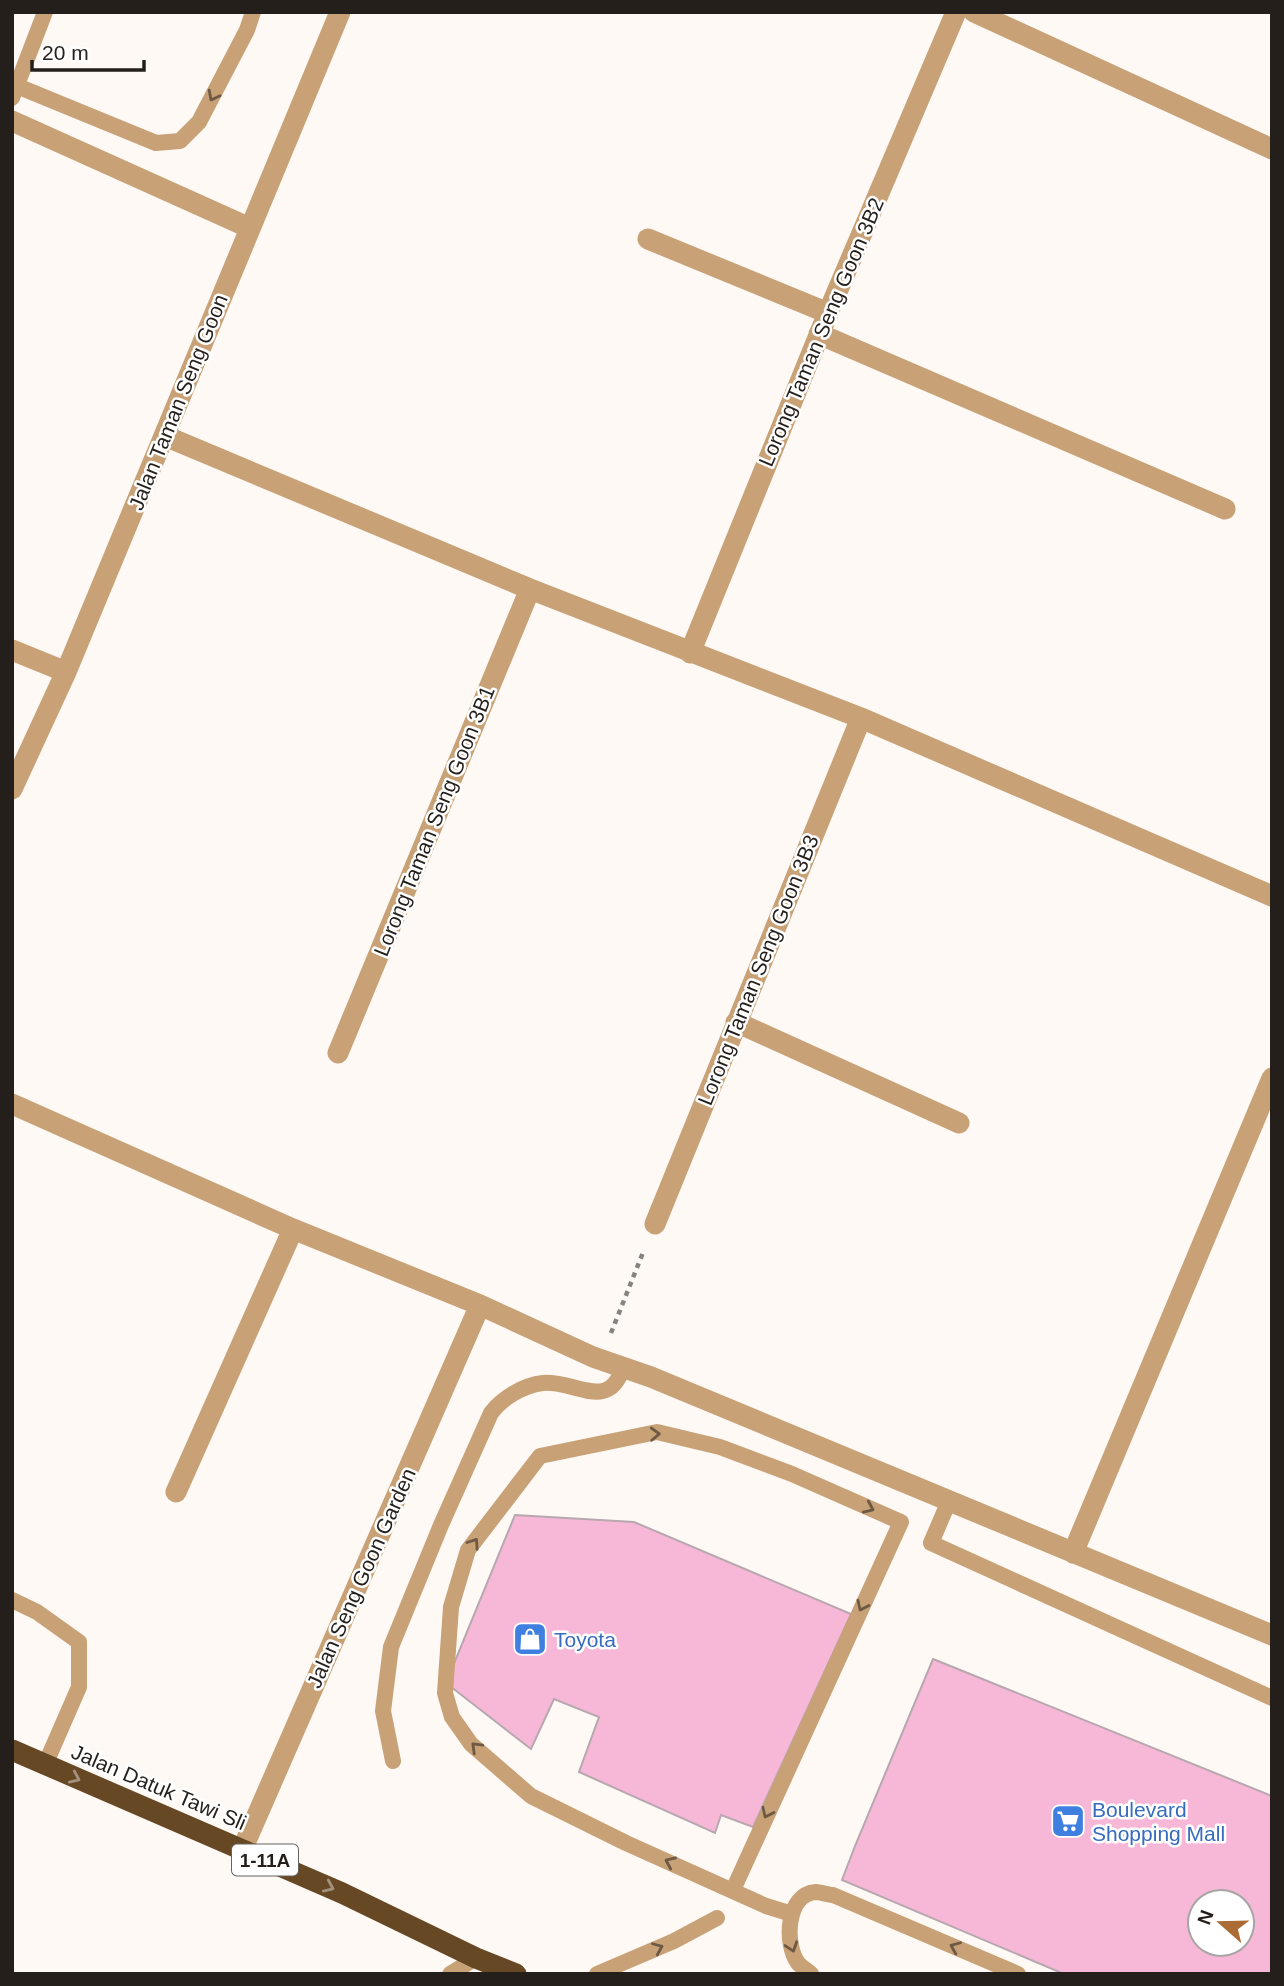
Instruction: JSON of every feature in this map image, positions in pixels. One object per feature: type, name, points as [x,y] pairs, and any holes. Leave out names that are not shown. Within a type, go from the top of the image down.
[{"type":"highway","name":"Jalan Datuk Tawi Sli","points":[[12,1750],[342,1894],[516,1974]]},
{"type":"street","name":"Jalan Taman Seng Goon","points":[[12,789],[66,672],[340,12]]},
{"type":"street","name":"Lorong Taman Seng Goon 3B2","points":[[690,653],[828,313],[956,12]]},
{"type":"street","points":[[974,12],[1272,149]]},
{"type":"street","points":[[12,121],[250,228]]},
{"type":"street","points":[[648,239],[828,313]]},
{"type":"street","points":[[820,334],[1225,509]]},
{"type":"street","points":[[165,436],[530,589],[861,718],[1272,896]]},
{"type":"street","name":"Lorong Taman Seng Goon 3B1","points":[[338,1053],[530,589]]},
{"type":"street","points":[[12,650],[66,672]]},
{"type":"street","name":"Lorong Taman Seng Goon 3B3","points":[[655,1224],[861,718]]},
{"type":"street","points":[[736,1022],[959,1123]]},
{"type":"street","points":[[1073,1553],[1272,1078]]},
{"type":"street","points":[[12,1104],[293,1229],[480,1305],[600,1360],[651,1377],[1272,1634]]},
{"type":"street","points":[[176,1493],[293,1229]]},
{"type":"street","name":"Jalan Seng Goon Garden","points":[[242,1850],[480,1305]]},
{"type":"lane","points":[[45,12],[15,92],[156,143],[180,141],[199,122],[247,30],[253,12]]},
{"type":"lane","points":[[393,1761],[383,1711],[391,1647],[491,1413],[499,1402],[516,1392],[543,1383],[589,1391],[609,1390],[619,1382],[623,1367]]},
{"type":"lane","points":[[733,1890],[901,1522],[792,1474],[720,1447],[657,1432],[540,1456],[468,1550],[451,1607],[445,1693],[452,1717],[471,1744],[531,1796],[626,1843],[766,1906],[792,1914]]},
{"type":"lane","points":[[949,1501],[931,1543],[1272,1698]]},
{"type":"lane","points":[[12,1600],[37,1612],[79,1642],[79,1687],[45,1765]]},
{"type":"lane","points":[[811,1974],[798,1963],[788,1936],[792,1914],[802,1897],[815,1892],[833,1895],[1018,1974]]},
{"type":"lane","points":[[597,1974],[674,1941],[716,1917]]},
{"type":"lane","points":[[450,1974],[477,1958]]},
{"type":"path","points":[[600,1360],[655,1224]]},
{"type":"building","points":[[515,1515],[634,1522],[851,1614],[753,1827],[721,1815],[715,1833],[579,1772],[599,1717],[554,1699],[531,1749],[446,1683]]},
{"type":"building","name":"Boulevard Shopping Mall","points":[[933,1659],[1272,1796],[1272,1974],[1064,1974],[842,1880]]},
{"type":"place","name":"Toyota","points":[[530,1639]]},
{"type":"place","name":"Boulevard Shopping Mall","points":[[1068,1821]]}]
